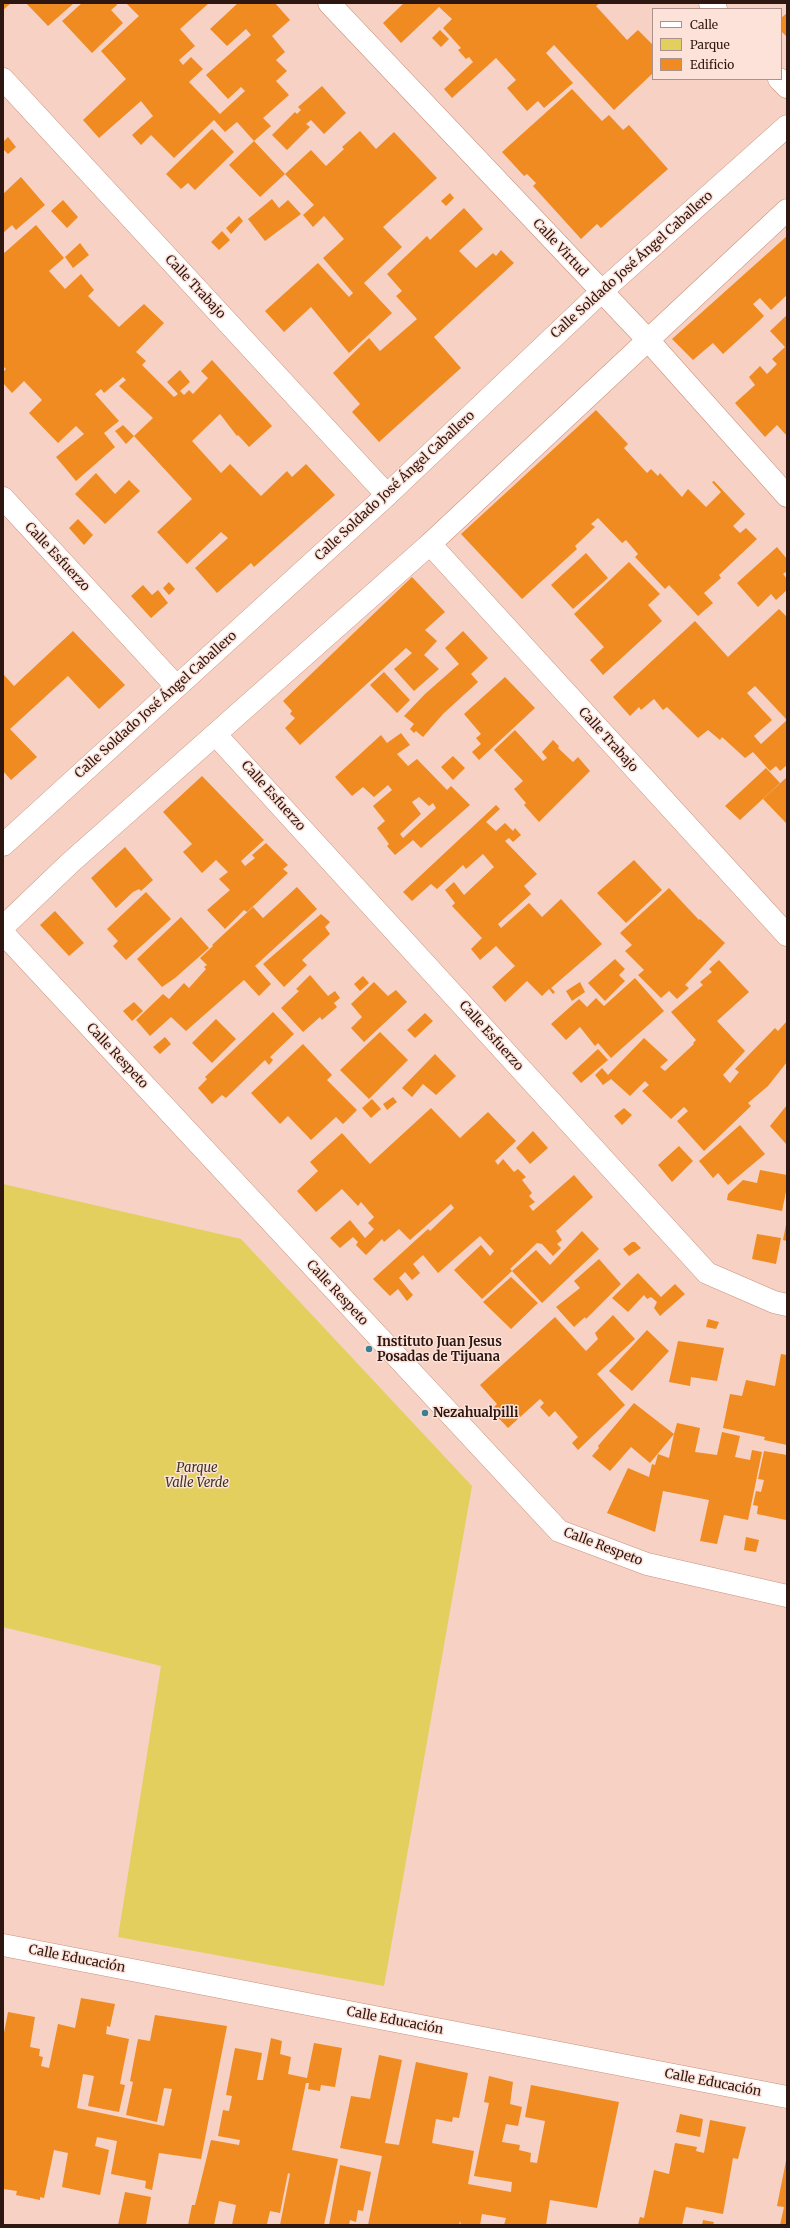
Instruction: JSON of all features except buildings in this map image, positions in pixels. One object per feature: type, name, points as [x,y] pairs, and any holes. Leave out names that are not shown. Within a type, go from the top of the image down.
[{"type":"street","name":"Calle Virtud","points":[[329,3],[647,340],[787,496]]},
{"type":"street","name":"Calle Trabajo","points":[[3,78],[387,495]]},
{"type":"street","name":"Calle Soldado José Ángel Caballero","points":[[3,845],[387,495],[601,292],[787,126]]},
{"type":"street","points":[[3,926],[70,863],[430,544],[787,210]]},
{"type":"street","name":"Calle Esfuerzo","points":[[3,498],[176,686]]},
{"type":"street","name":"Calle Trabajo","points":[[430,544],[787,935]]},
{"type":"street","name":"Calle Esfuerzo","points":[[216,735],[707,1273],[774,1302],[787,1304]]},
{"type":"street","name":"Calle Respeto","points":[[3,934],[559,1531],[647,1564],[787,1596]]},
{"type":"street","name":"Calle Educación","points":[[3,1944],[787,2097]]},
{"type":"green space","name":"Parque Valle Verde","points":[[3,1184],[241,1239],[472,1486],[384,1986],[118,1937],[161,1666],[3,1627]]},
{"type":"place","name":"Instituto Juan Jesus Posadas de Tijuana","points":[[369,1349]]},
{"type":"place","name":"Nezahualpilli","points":[[425,1413]]}]
